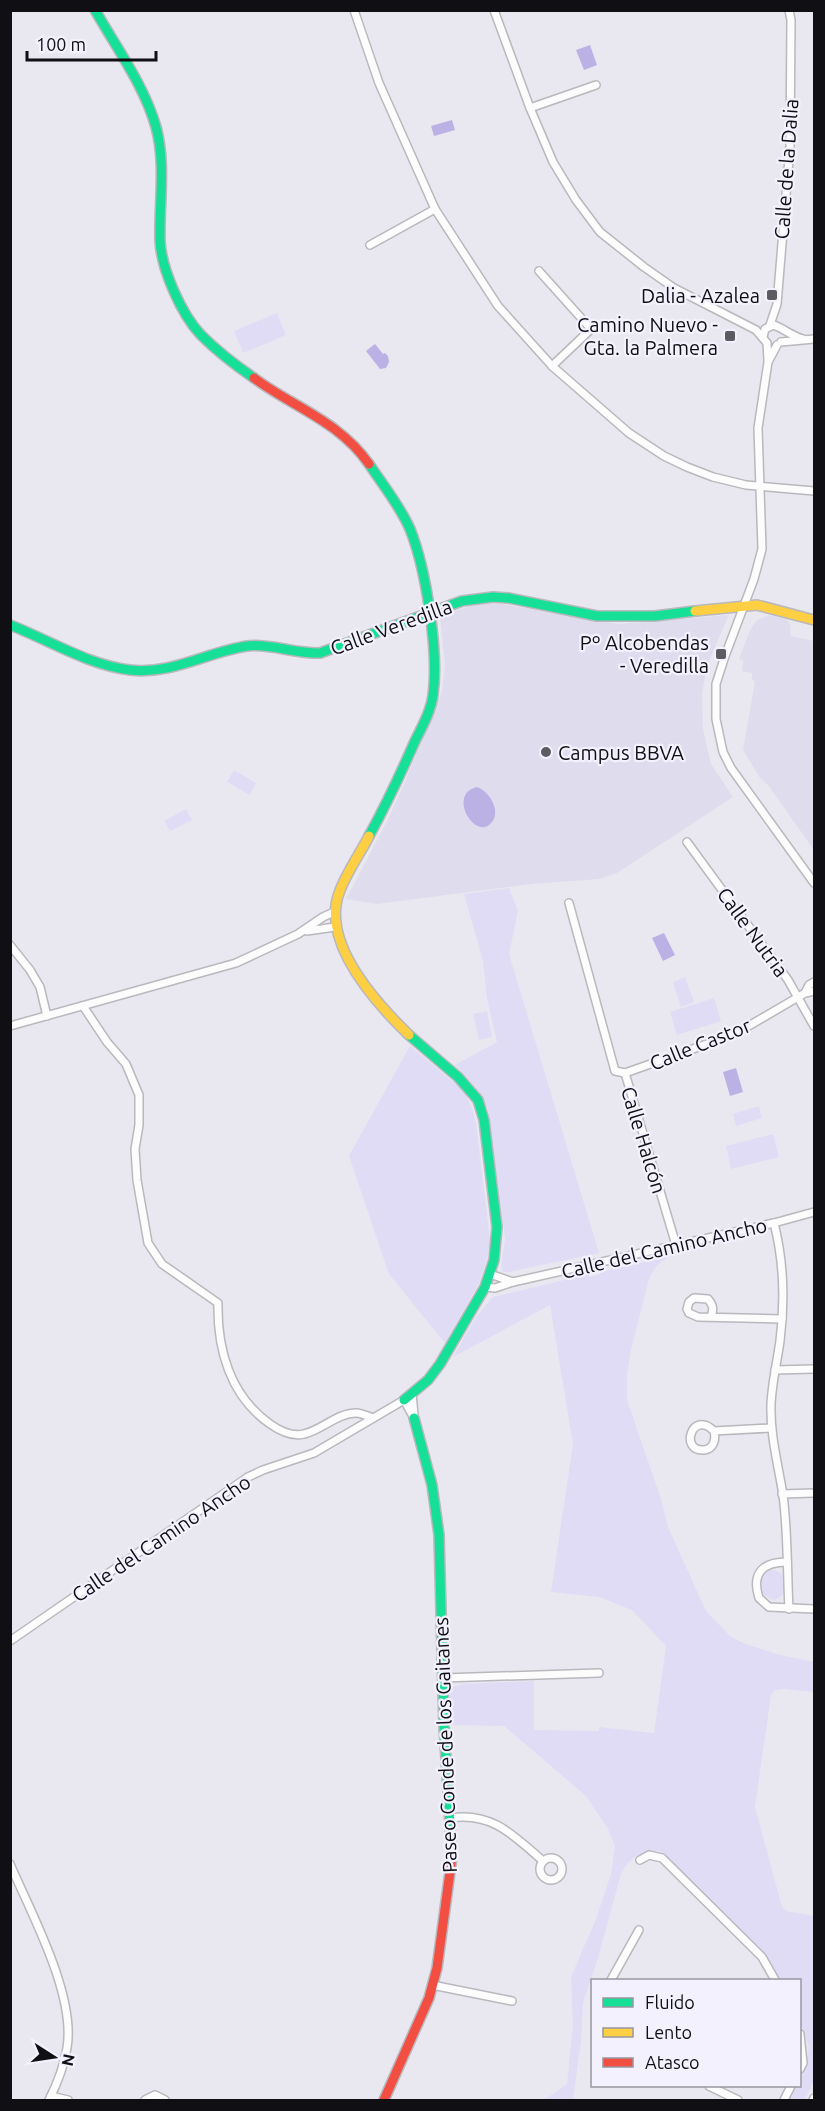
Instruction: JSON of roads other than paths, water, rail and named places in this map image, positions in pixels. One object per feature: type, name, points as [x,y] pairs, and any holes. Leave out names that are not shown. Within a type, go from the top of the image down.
[{"type":"street","points":[[95,10],[142,92],[156,127],[162,168],[160,243],[167,276],[177,299],[199,333],[229,360],[266,387],[323,419],[366,460],[399,508],[410,530],[421,565],[430,612],[436,666],[433,696],[425,720],[392,793],[339,893],[334,912],[335,927],[345,953],[375,998],[417,1043],[467,1086],[480,1103],[497,1227],[496,1248],[485,1287],[440,1364],[428,1380],[408,1397]]},
{"type":"street","points":[[354,10],[379,83],[435,209],[498,306],[552,366],[629,433],[664,456],[687,467],[713,477],[746,485],[814,491]]},
{"type":"street","points":[[494,10],[530,108],[553,162],[576,200],[600,232],[674,288],[704,305],[747,324],[765,340],[779,344],[814,339]]},
{"type":"street","name":"Calle de la Dalia","points":[[768,326],[777,304],[790,147],[792,104],[789,10]]},
{"type":"street","points":[[530,108],[596,85]]},
{"type":"street","points":[[370,244],[435,209]]},
{"type":"street","points":[[539,271],[591,329],[552,366]]},
{"type":"street","points":[[747,324],[777,325],[802,339]]},
{"type":"street","points":[[768,326],[765,340],[768,362],[758,428],[762,549],[717,684],[716,719],[723,752],[741,784],[814,883]]},
{"type":"street","points":[[768,362],[784,336],[783,330]]},
{"type":"street","name":"Calle Veredilla","points":[[10,626],[121,669],[144,671],[248,646],[262,646],[295,653],[320,653],[462,601],[493,597],[597,616],[655,616],[744,606],[766,607],[814,620]]},
{"type":"street","name":"Calle Nutria","points":[[687,842],[802,995],[814,1026]]},
{"type":"street","name":"Calle Halcón","points":[[569,903],[615,1071],[625,1073],[676,1245]]},
{"type":"street","points":[[10,1026],[236,963],[298,934],[334,912]]},
{"type":"street","points":[[298,934],[335,927]]},
{"type":"street","points":[[10,945],[40,987],[47,1016]]},
{"type":"street","name":"Calle Castor","points":[[802,995],[814,982]]},
{"type":"street","name":"Calle Castor","points":[[625,1073],[735,1034],[802,995],[814,991]]},
{"type":"street","points":[[83,1006],[126,1064],[139,1095],[139,1125],[135,1149],[137,1180],[148,1243],[162,1264],[218,1303],[217,1324],[224,1360],[237,1390],[256,1414],[289,1434],[304,1434],[356,1413],[373,1418]]},
{"type":"street","name":"Calle del Camino Ancho","points":[[485,1287],[501,1287],[513,1282],[814,1212]]},
{"type":"street","points":[[774,1223],[780,1246],[783,1278],[782,1319],[771,1402],[771,1428],[787,1538],[789,1609]]},
{"type":"street","points":[[490,1274],[513,1282]]},
{"type":"street","points":[[711,1317],[782,1319]]},
{"type":"street","points":[[775,1370],[814,1369]]},
{"type":"street","name":"Calle del Camino Ancho","points":[[10,1641],[248,1478],[263,1470],[314,1453],[408,1397]]},
{"type":"street","name":"Paseo Conde de los Gaitanes","points":[[384,2100],[429,1998],[437,1968],[452,1864],[444,1726],[439,1535],[432,1485],[408,1397]]},
{"type":"street","points":[[714,1431],[771,1428]]},
{"type":"street","points":[[782,1494],[814,1493]]},
{"type":"street","points":[[787,1562],[767,1564],[762,1568],[758,1576],[759,1598],[769,1607],[814,1609]]},
{"type":"street","points":[[443,1678],[599,1673]]},
{"type":"street","points":[[451,1818],[468,1816],[480,1818],[498,1826],[512,1833],[543,1861]]},
{"type":"street","points":[[640,1860],[649,1856],[662,1858],[762,1957],[774,1979]]},
{"type":"street","points":[[10,1864],[58,1978],[68,2018],[68,2047],[57,2084],[50,2098],[68,2100]]},
{"type":"street","points":[[612,1979],[639,1930]]},
{"type":"street","points":[[432,1985],[512,2001]]},
{"type":"street","points":[[801,2044],[803,2063],[801,2067]]},
{"type":"street","points":[[713,2087],[738,2100]]},
{"type":"street","points":[[145,2100],[155,2095],[165,2100]]},
{"type":"place","name":"Dalia - Azalea","points":[[772,295]]},
{"type":"place","name":"Camino Nuevo - Gta. la Palmera","points":[[730,336]]},
{"type":"place","name":"Pº Alcobendas - Veredilla","points":[[721,654]]},
{"type":"place","name":"Campus BBVA","points":[[546,752]]}]
